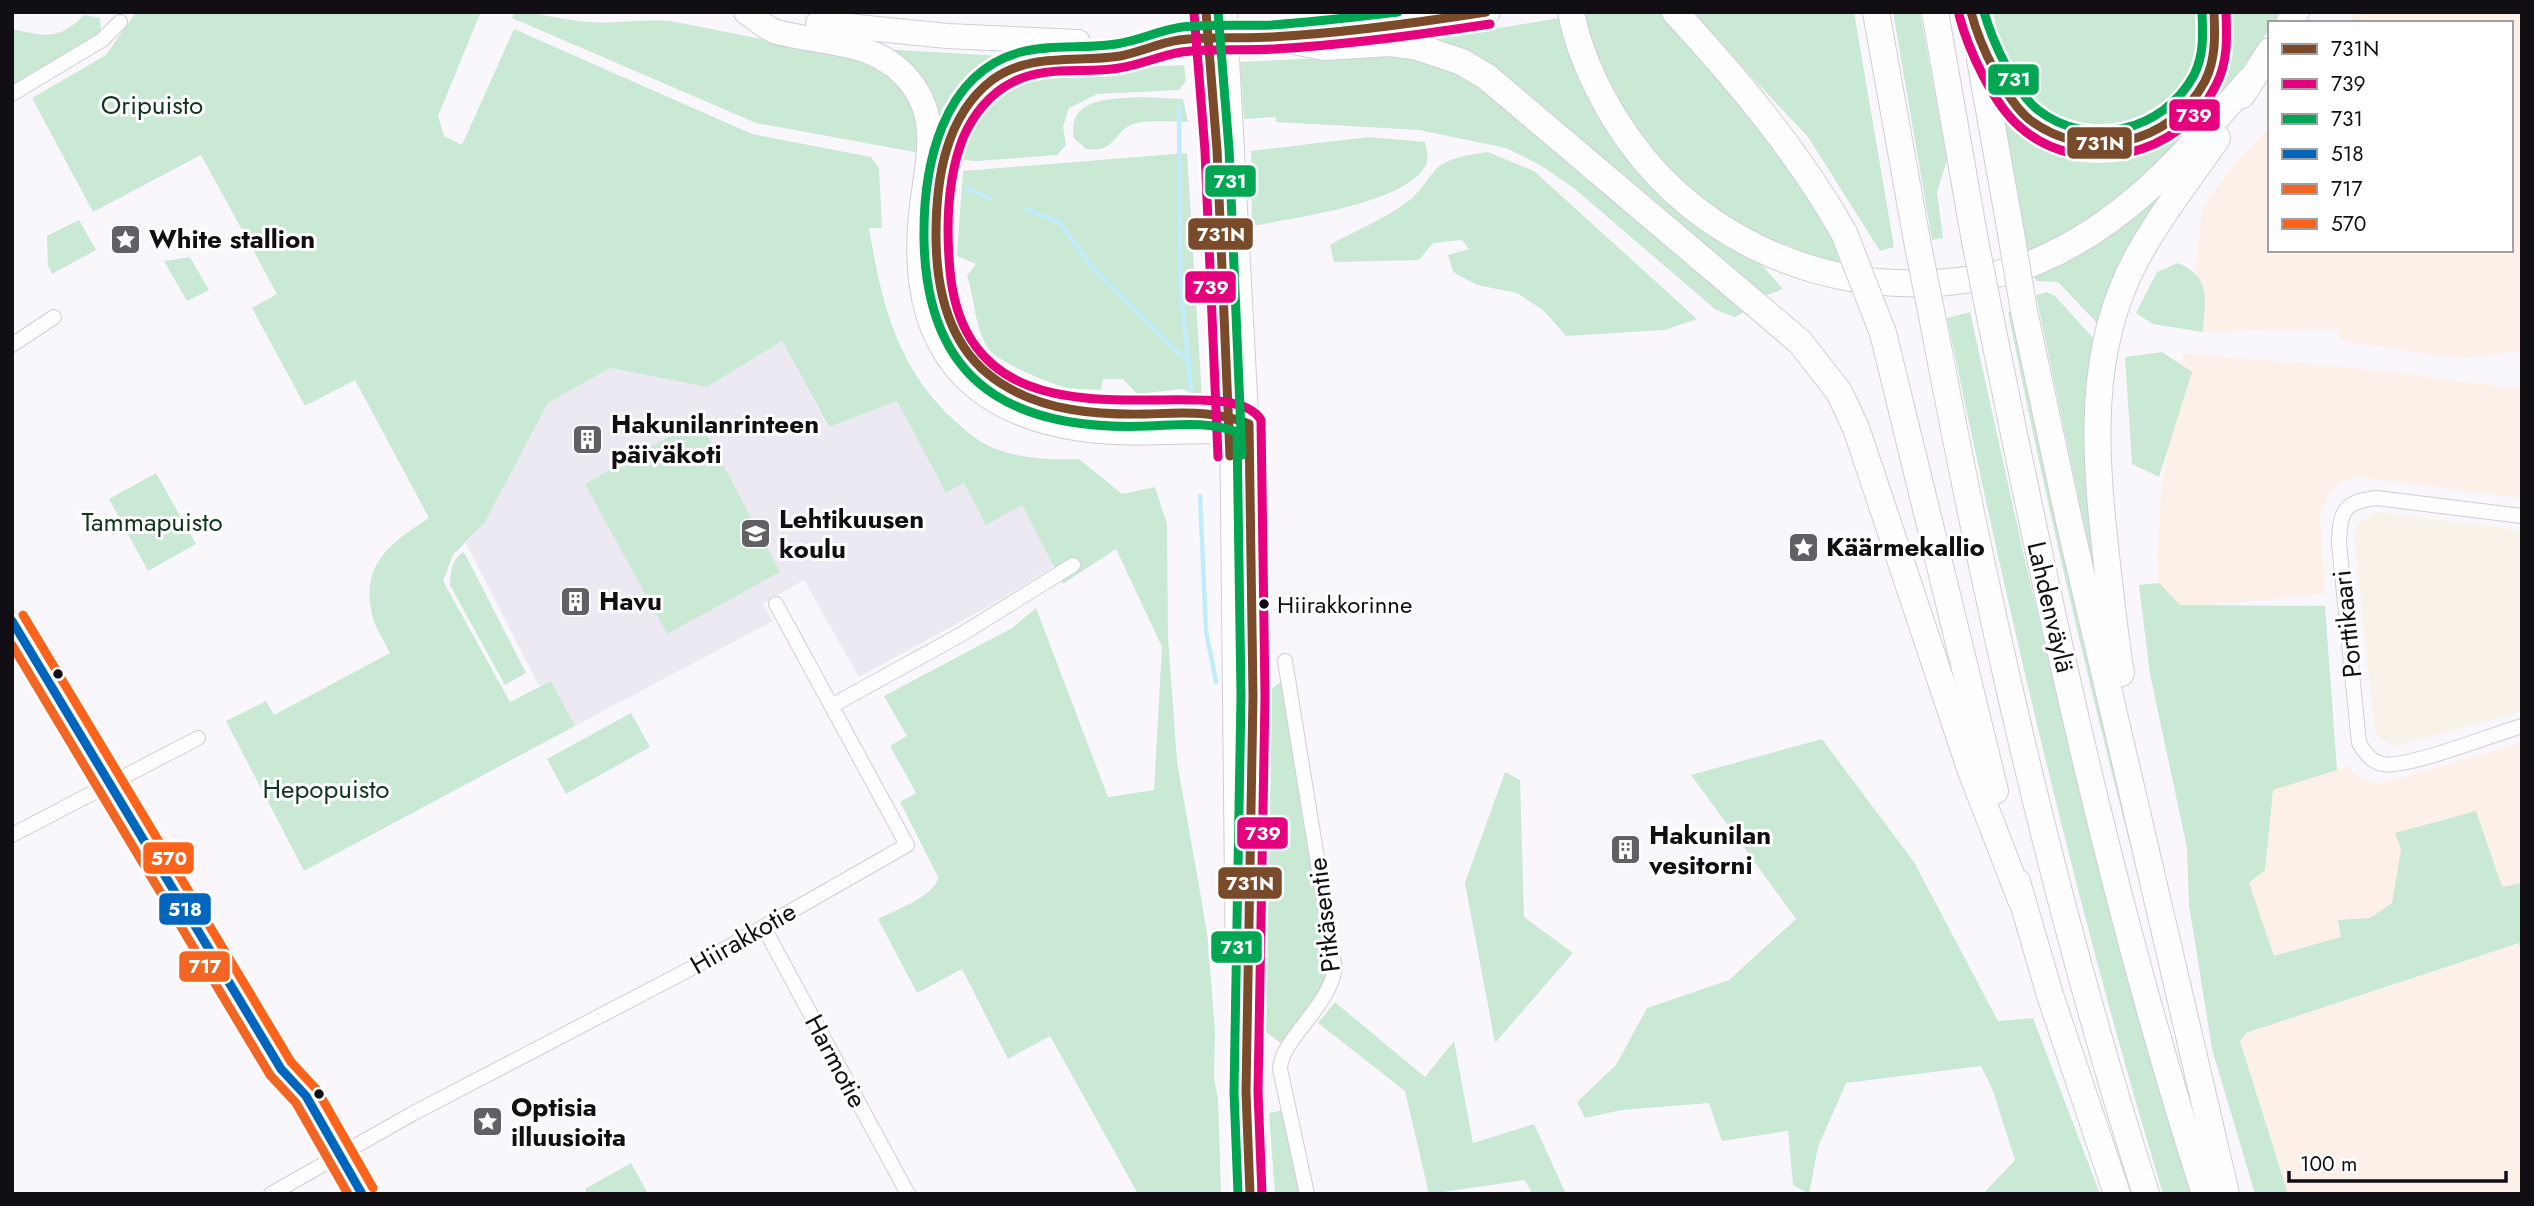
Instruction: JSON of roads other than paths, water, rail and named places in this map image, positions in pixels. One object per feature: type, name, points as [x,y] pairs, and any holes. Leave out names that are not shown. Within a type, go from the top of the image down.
[{"type":"highway","points":[[746,12],[775,32],[840,41],[878,55],[895,65],[915,87],[922,100],[930,129],[919,232],[919,284],[923,307],[933,335],[951,362],[992,401],[1030,419],[1083,430],[1236,423]]},
{"type":"highway","points":[[758,12],[881,31],[1070,42],[1170,42],[1273,37],[1349,31],[1488,12]]},
{"type":"highway","points":[[1571,12],[1591,72],[1626,136],[1651,167],[1711,222],[1748,245],[1795,265],[1879,282],[1928,283],[2004,273],[2040,261],[2079,240],[2114,218],[2161,181],[2250,79],[2268,54]]},
{"type":"highway","points":[[1675,12],[1774,124],[1813,178],[1844,233],[1883,333],[2021,900]]},
{"type":"highway","points":[[1876,12],[1977,554],[2111,1084],[2146,1194]]},
{"type":"highway","name":"Lahdenväylä","points":[[1935,12],[1975,241],[2034,536],[2163,1065],[2205,1194]]},
{"type":"highway","points":[[1972,16],[2003,87],[2031,120],[2067,141],[2092,146],[2116,146],[2155,132],[2189,105],[2210,67],[2216,46],[2214,12]]},
{"type":"highway","points":[[1972,16],[2024,311],[2069,521],[2141,820],[2225,1194]]},
{"type":"highway","points":[[1273,37],[1324,47],[1390,43],[1413,46],[1462,62],[1487,76],[1770,316],[1823,368],[1839,392],[1856,428],[1972,771],[2021,900],[2117,1194]]},
{"type":"highway","points":[[1170,42],[1119,57],[1035,61],[994,78],[978,91],[964,107],[947,142],[936,231],[936,278],[950,328],[965,353],[1002,385],[1038,401],[1084,412],[1236,423]]},
{"type":"highway","points":[[2141,820],[2103,526],[2097,423],[2103,354],[2126,280],[2145,245],[2218,136],[2250,79]]},
{"type":"main road","points":[[1206,12],[1253,696],[1246,1092],[1250,1194]]},
{"type":"main road","points":[[1227,12],[1236,423],[1239,1194]]},
{"type":"main road","points":[[12,621],[281,1069],[362,1194]]},
{"type":"main road","points":[[339,1156],[355,1194]]},
{"type":"street","points":[[12,94],[102,40],[120,22]]},
{"type":"street","points":[[12,345],[54,317]]},
{"type":"street","name":"Porttikaari","points":[[2522,516],[2376,498],[2356,500],[2345,510],[2340,521],[2339,544],[2359,743],[2365,754],[2374,761],[2399,763],[2522,726]]},
{"type":"street","points":[[832,705],[962,634],[1073,565]]},
{"type":"street","name":"Hiirakkotie","points":[[271,1194],[448,1094],[764,928],[907,845],[776,604]]},
{"type":"street","name":"Pitkäsentie","points":[[1285,661],[1335,969],[1332,986],[1323,1003],[1280,1057],[1280,1069],[1307,1194]]},
{"type":"street","points":[[12,835],[198,738]]},
{"type":"street","name":"Harmotie","points":[[764,928],[908,1194]]},
{"type":"waterway","points":[[1179,107],[1180,279],[1191,390]]},
{"type":"waterway","points":[[966,188],[991,199]]},
{"type":"waterway","points":[[1026,209],[1060,223],[1092,267],[1186,360]]},
{"type":"waterway","points":[[1200,496],[1206,631],[1216,682]]},
{"type":"place","name":"White stallion","points":[[126,239]]},
{"type":"place","name":"Hakunilanrinteen päiväkoti","points":[[588,439]]},
{"type":"place","name":"Lehtikuusen koulu","points":[[756,534]]},
{"type":"place","name":"Käärmekallio","points":[[1803,547]]},
{"type":"place","name":"Havu","points":[[576,601]]},
{"type":"place","name":"Hiirakkorinne","points":[[1264,604]]},
{"type":"place","name":"Hakunilan vesitorni","points":[[1626,850]]},
{"type":"place","name":"Optisia illuusioita","points":[[488,1122]]},
{"type":"park label","name":"Oripuisto","points":[[152,105]]},
{"type":"park label","name":"Tammapuisto","points":[[152,522]]},
{"type":"park label","name":"Hepopuisto","points":[[326,789]]}]
